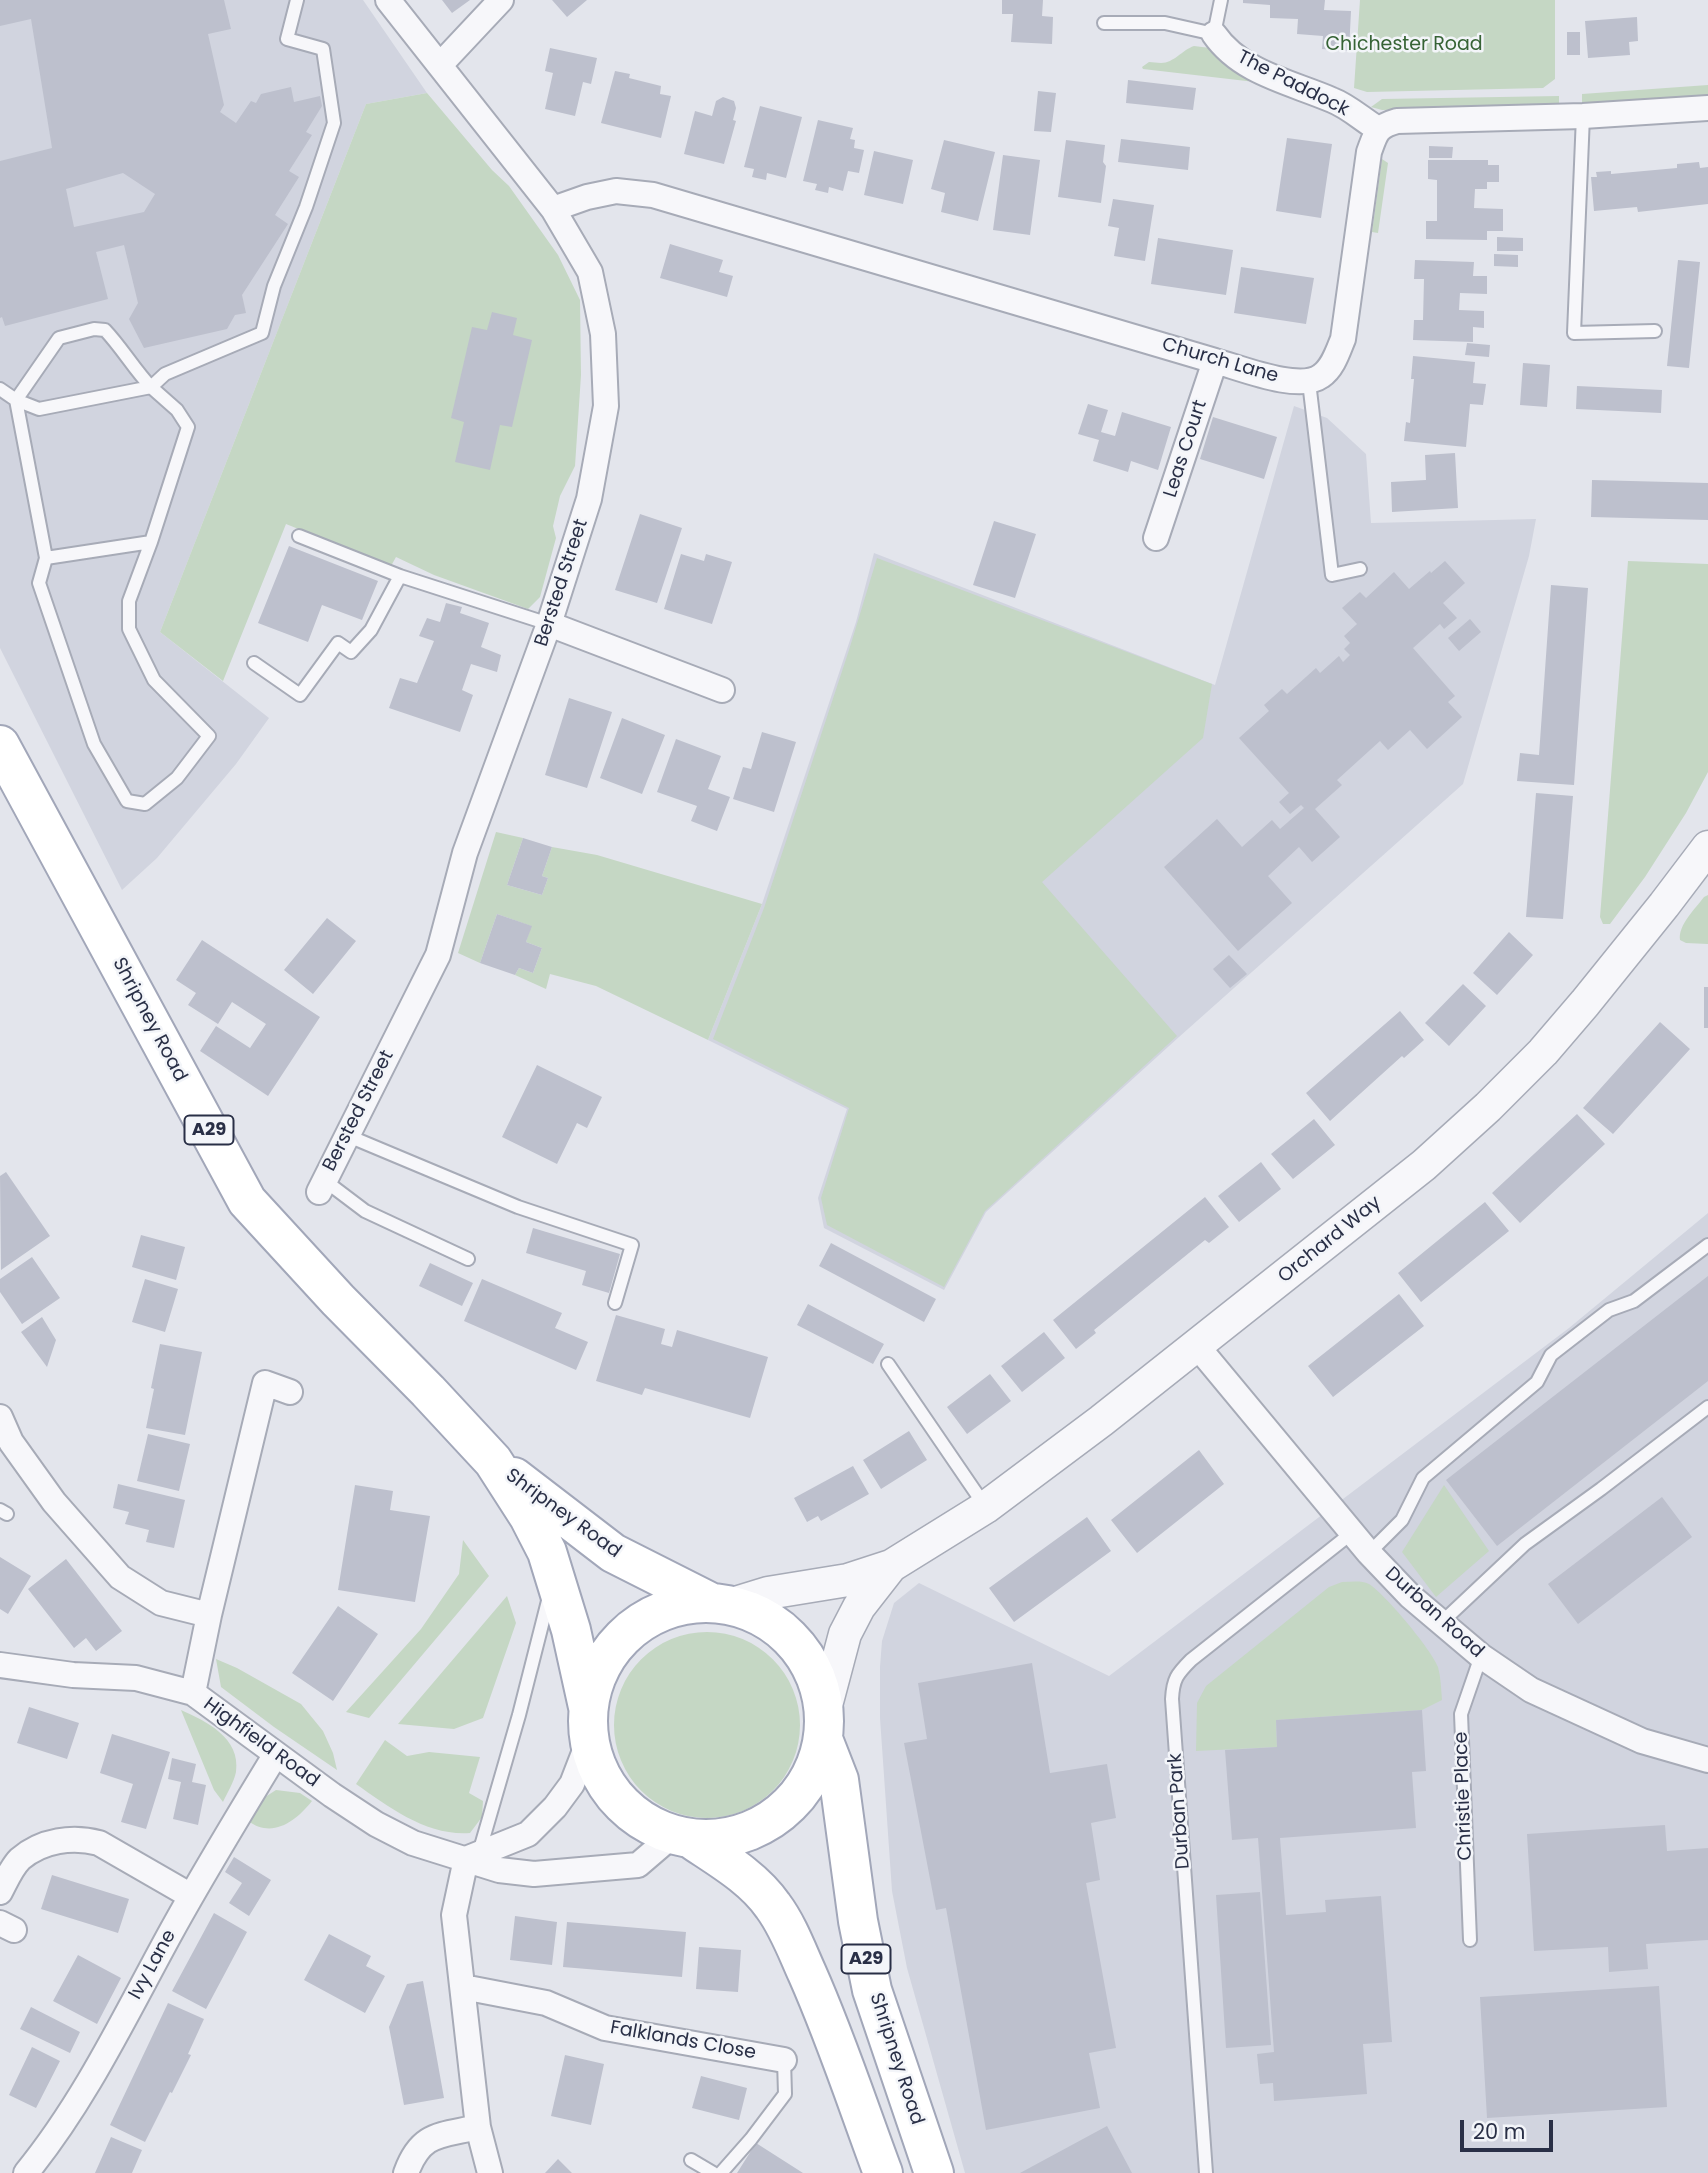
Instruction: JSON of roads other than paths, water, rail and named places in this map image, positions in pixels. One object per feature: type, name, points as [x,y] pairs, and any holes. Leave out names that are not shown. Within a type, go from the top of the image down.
[{"type":"main road","name":"Shripney Road","points":[[0,745],[247,1201],[493,1461],[613,1553],[719,1604]]},
{"type":"main road","name":"Shripney Road","points":[[493,1461],[529,1517],[547,1552],[571,1630],[588,1712],[593,1756],[610,1791],[638,1818],[682,1837],[734,1868],[773,1906],[788,1932],[824,2011],[883,2173]]},
{"type":"main road","name":"Shripney Road","points":[[588,1712],[598,1674],[616,1644],[643,1621],[675,1607],[719,1604],[737,1607],[764,1617],[787,1635],[806,1657],[819,1684],[824,1726],[839,1780],[858,1921],[872,1990],[934,2173]]},
{"type":"main road","name":"Shripney Road","points":[[682,1837],[731,1837],[751,1831],[778,1816],[799,1795],[815,1768],[824,1726]]},
{"type":"street","name":"Bersted Street","points":[[321,1186],[438,955],[465,853],[549,624],[589,499],[606,406],[603,334],[590,272],[554,209],[388,0]]},
{"type":"street","points":[[440,65],[501,0]]},
{"type":"street","name":"The Paddock","points":[[1214,34],[1224,48],[1238,58],[1268,75],[1335,101],[1378,129]]},
{"type":"street","points":[[1308,382],[1323,375],[1335,359],[1343,338],[1370,152],[1378,129],[1384,124],[1397,121],[1584,116],[1708,108]]},
{"type":"street","name":"Church Lane","points":[[554,209],[587,197],[616,191],[653,195],[1215,361],[1285,380],[1308,382]]},
{"type":"street","name":"Leas Court","points":[[1156,538],[1215,361]]},
{"type":"street","points":[[549,624],[722,690]]},
{"type":"street","name":"Orchard Way","points":[[891,1566],[986,1507],[1197,1346],[1424,1165],[1543,1052],[1708,847]]},
{"type":"street","name":"Durban Road","points":[[1197,1346],[1369,1553],[1410,1596],[1481,1656],[1531,1690],[1619,1731],[1642,1741],[1708,1760]]},
{"type":"street","points":[[193,1693],[265,1383],[290,1392]]},
{"type":"street","points":[[0,1417],[12,1442],[54,1502],[120,1577],[161,1603],[209,1615]]},
{"type":"street","points":[[719,1604],[848,1580],[891,1566]]},
{"type":"street","points":[[824,1726],[845,1634],[859,1607],[891,1566]]},
{"type":"street","name":"Highfield Road","points":[[0,1665],[73,1675],[136,1678],[193,1693],[376,1824],[413,1843],[473,1856],[499,1870],[534,1874],[638,1865],[682,1837]]},
{"type":"street","points":[[490,2173],[478,2127],[454,1915],[473,1856],[528,1834],[555,1807],[572,1784],[584,1753],[588,1712]]},
{"type":"street","name":"Ivy Lane","points":[[26,2173],[51,2141],[86,2087],[191,1896],[276,1754]]},
{"type":"street","points":[[0,1892],[10,1871],[20,1859],[37,1847],[51,1842],[83,1839],[99,1843],[191,1896]]},
{"type":"street","name":"Falklands Close","points":[[463,1987],[546,2003],[605,2028],[784,2060]]},
{"type":"street","points":[[406,2173],[413,2154],[428,2139],[478,2127]]},
{"type":"lane","points":[[0,389],[39,410],[151,387],[165,374],[262,333],[274,286],[306,208],[334,123],[323,49],[287,38],[297,0]]},
{"type":"lane","points":[[1104,23],[1165,23],[1214,34],[1221,0]]},
{"type":"lane","points":[[1584,116],[1574,333],[1655,331]]},
{"type":"lane","points":[[94,329],[105,330],[120,345],[135,369],[151,387],[177,410],[188,427],[129,601],[129,629],[154,680],[209,736],[177,778],[145,804],[127,801],[94,744],[39,583],[47,558],[16,400],[59,338],[94,329]]},
{"type":"lane","points":[[1308,382],[1332,575],[1360,569]]},
{"type":"lane","points":[[299,536],[400,576],[549,624]]},
{"type":"lane","points":[[47,558],[151,542]]},
{"type":"lane","points":[[254,663],[300,695],[338,643],[351,652],[371,630],[400,576]]},
{"type":"lane","points":[[346,1135],[518,1207],[632,1245],[615,1303]]},
{"type":"lane","points":[[321,1186],[365,1211],[468,1259]]},
{"type":"lane","points":[[1369,1553],[1402,1520],[1423,1478],[1537,1382],[1551,1355],[1609,1310],[1634,1301],[1708,1245]]},
{"type":"lane","points":[[888,1364],[986,1507]]},
{"type":"lane","points":[[1441,1623],[1525,1544],[1708,1407]]},
{"type":"lane","name":"Durban Park","points":[[1206,2173],[1173,1686],[1177,1675],[1191,1660],[1353,1532]]},
{"type":"lane","points":[[473,1856],[519,1715],[554,1577]]},
{"type":"lane","name":"Christie Place","points":[[1470,1940],[1461,1714],[1481,1656]]},
{"type":"lane","points":[[721,2173],[785,2094],[784,2060]]},
{"type":"lane","points":[[691,2160],[713,2173]]},
{"type":"park label","name":"Chichester Road","points":[[1404,45]]}]
